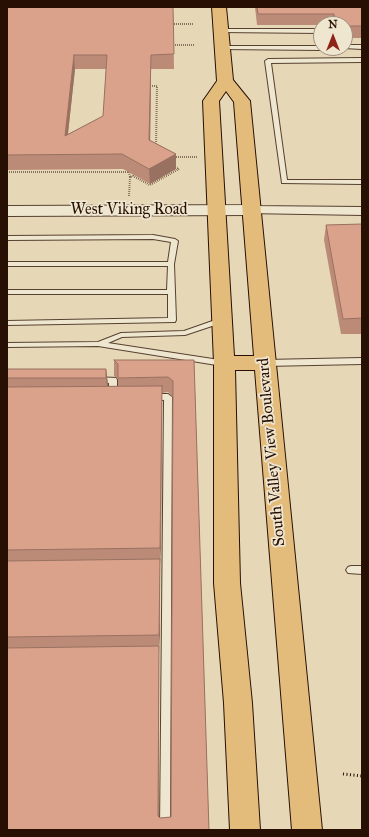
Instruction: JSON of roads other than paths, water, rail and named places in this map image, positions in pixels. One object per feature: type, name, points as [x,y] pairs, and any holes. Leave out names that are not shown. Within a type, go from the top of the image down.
[{"type":"main road","points":[[219,7],[225,81],[212,101],[224,363],[227,583],[238,703],[245,830]]},
{"type":"main road","name":"South Valley View Boulevard","points":[[225,81],[242,101],[264,363],[307,830]]},
{"type":"main road","points":[[224,363],[264,363]]},
{"type":"street","name":"West Viking Road","points":[[7,211],[251,210]]},
{"type":"street","points":[[251,210],[362,211]]},
{"type":"lane","points":[[221,31],[313,31]]},
{"type":"lane","points":[[222,48],[313,48]]},
{"type":"lane","points":[[362,60],[268,61],[284,182],[362,182]]},
{"type":"lane","points":[[7,238],[153,237],[175,241],[171,264],[172,320],[7,323]]},
{"type":"lane","points":[[7,264],[171,264]]},
{"type":"lane","points":[[7,292],[171,292]]},
{"type":"lane","points":[[98,344],[121,335],[185,333],[222,320]]},
{"type":"lane","points":[[7,345],[98,344],[224,363]]},
{"type":"lane","points":[[264,363],[362,361]]},
{"type":"lane","points":[[90,380],[113,380],[113,397]]},
{"type":"lane","points":[[145,397],[168,397],[162,656],[165,830]]},
{"type":"lane","points":[[351,570],[362,570]]}]
